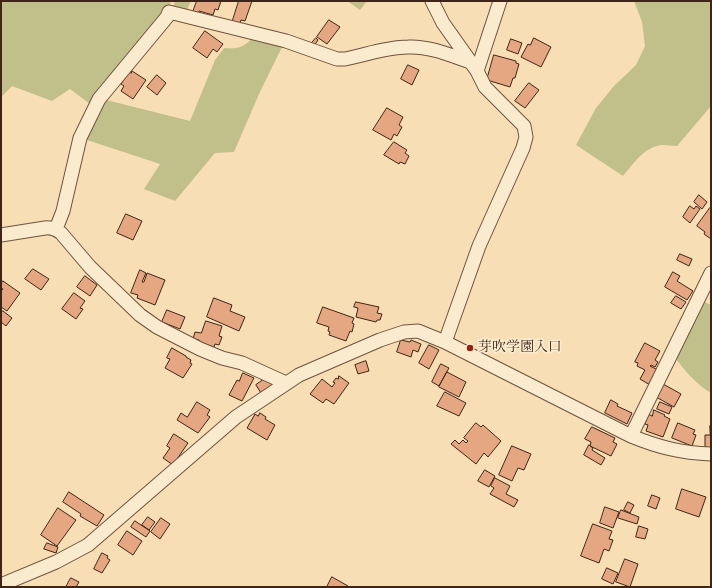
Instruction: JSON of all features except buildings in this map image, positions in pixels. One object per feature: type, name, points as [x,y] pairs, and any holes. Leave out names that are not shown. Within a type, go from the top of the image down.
[{"type":"street","points":[[432,1],[443,23],[474,66],[485,87],[524,126],[526,137],[523,148],[479,246],[445,342]]},
{"type":"street","points":[[474,66],[500,1]]},
{"type":"street","points":[[56,229],[64,211],[80,138],[100,99],[167,17],[169,12],[286,41],[337,59],[345,59],[396,48],[420,47],[449,54],[474,66]]},
{"type":"street","points":[[1,234],[45,228],[56,229],[90,267],[140,315],[157,327],[200,349],[242,363],[286,383]]},
{"type":"street","points":[[631,436],[711,273]]},
{"type":"street","points":[[1,585],[56,562],[88,545],[236,417],[286,383],[299,375],[373,343],[404,332],[418,331],[445,342],[631,436],[672,450],[711,454]]},
{"type":"shaded area","points":[[1,1],[171,1],[169,8],[94,107],[70,89],[52,101],[12,86],[1,97]]},
{"type":"shaded area","points":[[175,1],[191,1],[185,14],[172,10]]},
{"type":"shaded area","points":[[347,1],[367,1],[360,10]]},
{"type":"shaded area","points":[[634,1],[711,1],[711,106],[677,146],[663,145],[651,148],[640,156],[623,176],[576,145],[596,108],[614,86],[636,65],[645,46],[642,22]]},
{"type":"shaded area","points":[[252,38],[283,45],[259,94],[234,152],[215,153],[175,201],[144,189],[160,164],[84,139],[91,123],[106,100],[190,121],[215,60],[224,48],[240,47]]},
{"type":"shaded area","points":[[700,300],[711,305],[711,393],[691,376],[674,356]]},
{"type":"place","name":"芽吹学園入口","points":[[470,348]]}]
